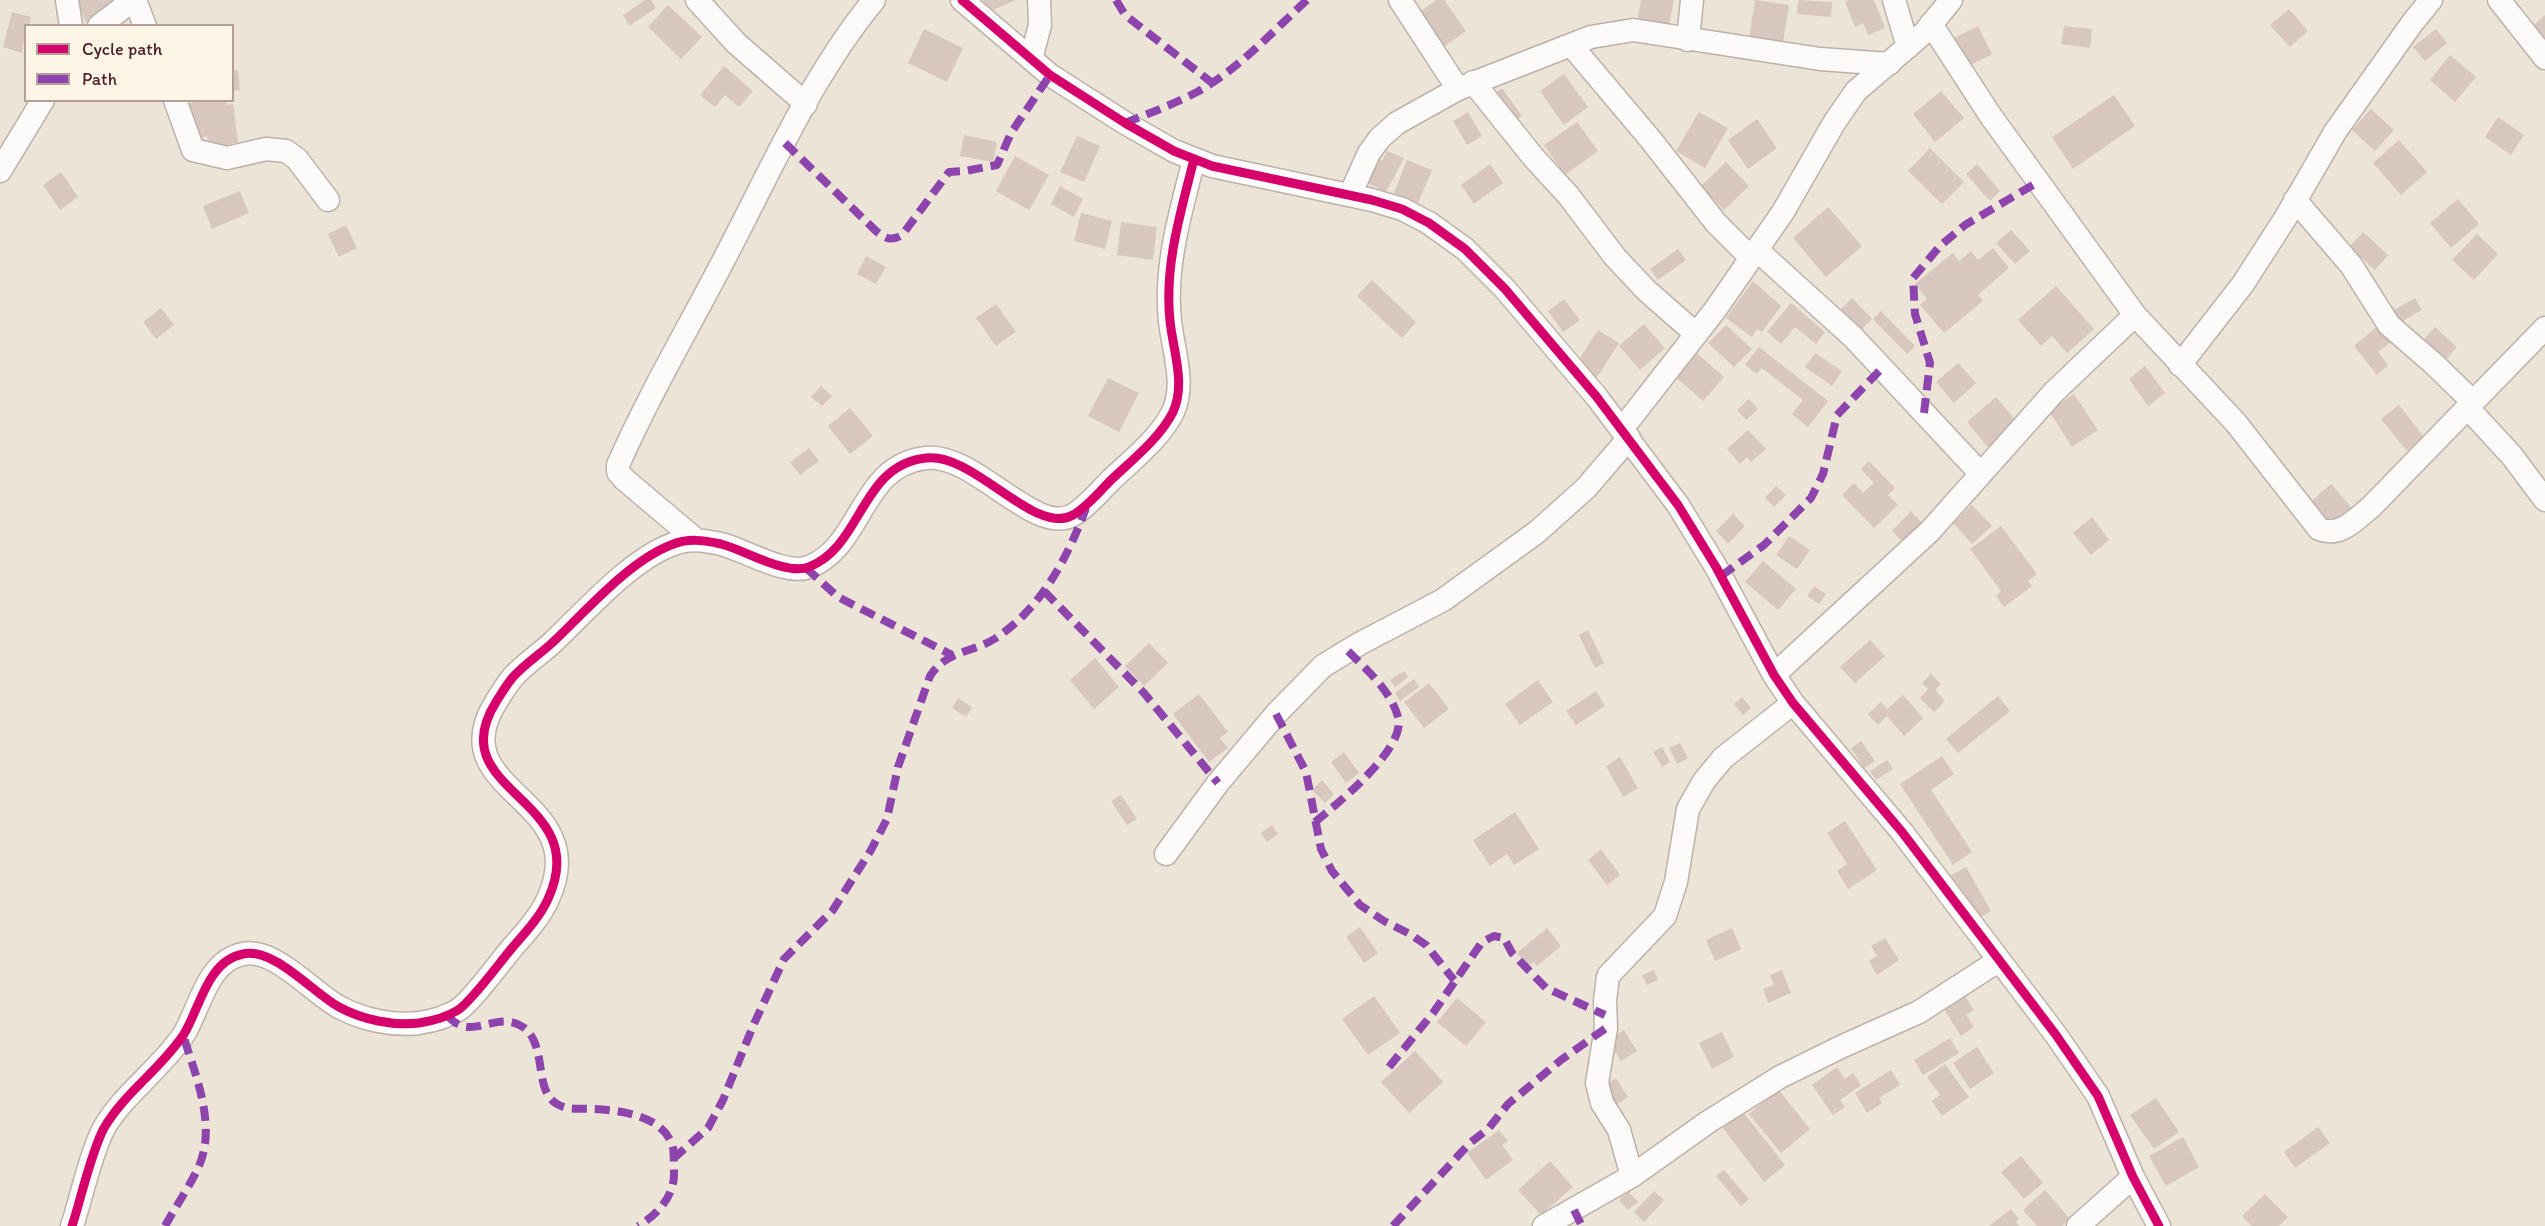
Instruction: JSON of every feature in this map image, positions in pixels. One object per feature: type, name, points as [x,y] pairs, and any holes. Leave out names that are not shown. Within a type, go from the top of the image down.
[{"type":"street","points":[[67,0],[71,24]]},
{"type":"street","points":[[102,24],[134,0],[145,24]]},
{"type":"street","points":[[697,0],[736,43],[806,104]]},
{"type":"street","points":[[695,539],[624,479],[618,472],[618,465],[692,317],[806,104],[846,33],[874,0]]},
{"type":"street","points":[[962,0],[1050,75],[1174,151],[1212,166],[1350,195],[1402,209],[1429,223],[1465,249],[1505,290],[1625,433],[1678,505],[1716,567],[1774,675],[1793,703],[1902,832],[2056,1035],[2098,1096],[2133,1177],[2159,1226]]},
{"type":"street","points":[[1031,59],[1040,25],[1040,0]]},
{"type":"street","points":[[1400,0],[1466,86],[1568,195],[1615,257],[1647,291],[1695,333]]},
{"type":"street","points":[[1688,40],[1692,0]]},
{"type":"street","points":[[1894,0],[1908,47]]},
{"type":"street","points":[[1166,854],[1218,783],[1276,714],[1323,666],[1359,644],[1443,600],[1529,539],[1587,488],[1783,212],[1848,101],[1856,91],[1908,47],[1951,0]]},
{"type":"street","points":[[2180,365],[2243,284],[2336,132],[2412,22],[2431,0]]},
{"type":"street","points":[[2499,0],[2545,58]]},
{"type":"street","points":[[1931,24],[1990,115],[2135,315],[2236,423],[2315,525],[2326,532],[2338,531],[2371,507],[2545,328]]},
{"type":"street","points":[[1350,195],[1369,153],[1380,138],[1397,123],[1466,86],[1591,37],[1633,30],[1820,60],[1889,64]]},
{"type":"street","points":[[1571,45],[1651,140],[1716,223],[1853,337],[1982,474]]},
{"type":"street","points":[[0,171],[42,102]]},
{"type":"street","points":[[176,102],[193,150],[227,158],[266,149],[286,151],[297,159],[327,200]]},
{"type":"street","points":[[72,1226],[101,1134],[122,1102],[172,1050],[191,1021],[212,977],[222,965],[233,958],[246,952],[272,959],[342,1009],[370,1019],[413,1023],[431,1021],[460,1010],[523,936],[547,903],[557,866],[556,849],[551,835],[532,807],[488,764],[483,750],[483,732],[491,710],[511,679],[622,577],[664,547],[695,539],[724,545],[788,568],[806,568],[816,563],[841,541],[884,476],[905,463],[931,457],[948,459],[971,470],[1013,499],[1045,516],[1056,520],[1070,517],[1157,433],[1172,415],[1179,397],[1169,318],[1170,263],[1194,159]]},
{"type":"street","points":[[2295,200],[2350,265],[2389,325],[2434,364],[2512,456],[2545,501]]},
{"type":"street","points":[[1774,675],[1930,531],[2054,392],[2135,315]]},
{"type":"street","points":[[1632,1176],[1619,1130],[1602,1103],[1597,1083],[1606,1028],[1605,1001],[1608,976],[1665,916],[1676,882],[1688,809],[1704,782],[1723,758],[1793,703]]},
{"type":"street","points":[[1544,1226],[1632,1176],[1708,1122],[1780,1077],[1919,1012],[1998,961]]},
{"type":"street","points":[[2078,1226],[2133,1177]]},
{"type":"building","points":[[76,0],[122,0],[124,4],[86,22]]},
{"type":"building","points":[[645,0],[651,0],[656,8],[629,26],[623,15]]},
{"type":"building","points":[[983,0],[1016,0],[988,12]]},
{"type":"building","points":[[1436,0],[1444,0],[1466,31],[1438,51],[1414,16]]},
{"type":"building","points":[[1641,0],[1674,0],[1668,30],[1637,23]]},
{"type":"building","points":[[1755,0],[1789,5],[1782,49],[1748,44]]},
{"type":"building","points":[[1798,0],[1832,2],[1831,17],[1797,14]]},
{"type":"building","points":[[1874,0],[1885,28],[1868,35],[1863,23],[1855,27],[1845,2]]},
{"type":"building","points":[[668,5],[702,37],[681,59],[648,27]]},
{"type":"building","points":[[2289,9],[2308,31],[2290,47],[2270,25]]},
{"type":"building","points":[[12,12],[31,17],[29,24],[24,24],[22,53],[3,47]]},
{"type":"building","points":[[2545,15],[2545,43],[2531,28]]},
{"type":"building","points":[[1978,26],[1992,54],[1964,69],[1950,40]]},
{"type":"building","points":[[2064,26],[2092,29],[2090,48],[2061,44]]},
{"type":"building","points":[[924,29],[963,48],[947,82],[908,63]]},
{"type":"building","points":[[2436,29],[2447,43],[2425,61],[2413,47]]},
{"type":"building","points":[[2450,55],[2476,77],[2455,102],[2430,80]]},
{"type":"building","points":[[724,66],[753,91],[739,107],[725,95],[715,107],[700,95]]},
{"type":"building","points":[[238,70],[240,90],[234,91],[234,71]]},
{"type":"building","points":[[1564,74],[1588,107],[1564,125],[1540,91]]},
{"type":"building","points":[[1502,88],[1522,116],[1510,124],[1491,96]]},
{"type":"building","points":[[1941,91],[1964,118],[1935,142],[1913,114]]},
{"type":"building","points":[[2114,95],[2135,126],[2073,169],[2052,137]]},
{"type":"building","points":[[195,102],[233,104],[238,142],[210,149],[207,136],[194,140],[185,105]]},
{"type":"building","points":[[2371,109],[2394,130],[2375,151],[2352,130]]},
{"type":"building","points":[[1468,112],[1482,136],[1467,145],[1453,121]]},
{"type":"building","points":[[1699,112],[1728,128],[1705,168],[1676,151]]},
{"type":"building","points":[[2498,117],[2524,135],[2511,155],[2485,137]]},
{"type":"building","points":[[1757,119],[1777,148],[1748,169],[1728,140]]},
{"type":"building","points":[[1577,122],[1598,151],[1565,175],[1544,145]]},
{"type":"building","points":[[964,135],[997,142],[993,162],[960,156]]},
{"type":"building","points":[[1077,136],[1100,146],[1084,182],[1060,172]]},
{"type":"building","points":[[2399,140],[2427,172],[2401,195],[2373,163]]},
{"type":"building","points":[[1930,148],[1964,182],[1942,204],[1908,171]]},
{"type":"building","points":[[1387,151],[1404,158],[1386,192],[1367,183],[1378,159],[1382,161]]},
{"type":"building","points":[[1015,156],[1049,175],[1029,210],[996,191]]},
{"type":"building","points":[[1407,160],[1432,170],[1418,203],[1394,193]]},
{"type":"building","points":[[1726,162],[1749,186],[1724,210],[1701,186]]},
{"type":"building","points":[[1490,164],[1503,183],[1474,204],[1461,185]]},
{"type":"building","points":[[1977,164],[2000,191],[1990,201],[1966,174]]},
{"type":"building","points":[[61,172],[78,197],[60,210],[43,185]]},
{"type":"building","points":[[1060,186],[1083,199],[1074,217],[1051,204]]},
{"type":"building","points":[[240,191],[249,213],[212,229],[203,206]]},
{"type":"building","points":[[2458,199],[2479,224],[2451,248],[2430,223]]},
{"type":"building","points":[[1828,207],[1862,246],[1826,277],[1793,238]]},
{"type":"building","points":[[1081,213],[1112,221],[1105,249],[1074,241]]},
{"type":"building","points":[[1121,222],[1157,227],[1153,260],[1117,255]]},
{"type":"building","points":[[346,225],[357,248],[339,257],[328,234]]},
{"type":"building","points":[[2011,230],[2030,251],[2015,264],[1996,243]]},
{"type":"building","points":[[2363,232],[2388,255],[2375,270],[2349,247]]},
{"type":"building","points":[[2477,234],[2498,254],[2474,280],[2452,260]]},
{"type":"building","points":[[1993,248],[2009,268],[1978,295],[1983,301],[1944,333],[1920,305],[1927,299],[1915,284],[1953,253],[1959,261],[1971,251],[1978,260]]},
{"type":"building","points":[[1678,249],[1686,260],[1658,280],[1650,269]]},
{"type":"building","points":[[866,256],[886,267],[876,284],[857,274]]},
{"type":"building","points":[[1372,280],[1416,322],[1402,338],[1357,296]]},
{"type":"building","points":[[1753,281],[1781,306],[1762,332],[1757,329],[1752,337],[1726,318]]},
{"type":"building","points":[[2056,286],[2094,329],[2067,353],[2052,336],[2041,346],[2018,320]]},
{"type":"building","points":[[1852,298],[1872,319],[1858,333],[1838,312]]},
{"type":"building","points":[[2415,298],[2422,310],[2394,326],[2387,314]]},
{"type":"building","points":[[1564,299],[1580,320],[1563,332],[1548,311]]},
{"type":"building","points":[[1791,303],[1825,332],[1816,344],[1795,327],[1781,344],[1767,332]]},
{"type":"building","points":[[996,304],[1016,332],[996,346],[976,318]]},
{"type":"building","points":[[161,308],[174,325],[156,339],[143,322]]},
{"type":"building","points":[[1881,311],[1915,346],[1907,354],[1873,319]]},
{"type":"building","points":[[1644,324],[1665,348],[1640,370],[1619,346]]},
{"type":"building","points":[[2380,324],[2393,340],[2378,352],[2388,365],[2377,375],[2354,346]]},
{"type":"building","points":[[1726,325],[1752,349],[1734,367],[1708,343]]},
{"type":"building","points":[[2435,327],[2457,347],[2442,364],[2420,344]]},
{"type":"building","points":[[1598,330],[1619,343],[1594,382],[1573,369]]},
{"type":"building","points":[[1759,347],[1828,401],[1808,427],[1792,414],[1803,400],[1762,368],[1757,374],[1745,365]]},
{"type":"building","points":[[1693,350],[1724,377],[1703,401],[1672,374]]},
{"type":"building","points":[[1815,353],[1842,371],[1832,386],[1805,367]]},
{"type":"building","points":[[1958,363],[1976,383],[1954,403],[1936,382]]},
{"type":"building","points":[[2145,366],[2165,393],[2148,406],[2129,379]]},
{"type":"building","points":[[1108,378],[1139,393],[1119,432],[1088,416]]},
{"type":"building","points":[[821,386],[832,396],[822,406],[811,397]]},
{"type":"building","points":[[2074,394],[2098,430],[2072,447],[2049,411]]},
{"type":"building","points":[[1996,397],[2017,422],[1988,447],[1967,422]]},
{"type":"building","points":[[1749,399],[1758,409],[1746,420],[1737,410]]},
{"type":"building","points":[[2399,405],[2424,437],[2407,451],[2381,419]]},
{"type":"building","points":[[850,408],[873,436],[850,454],[828,426]]},
{"type":"building","points":[[1748,430],[1766,449],[1751,462],[1747,457],[1740,464],[1727,449]]},
{"type":"building","points":[[809,448],[819,461],[800,475],[790,462]]},
{"type":"building","points":[[1869,461],[1895,488],[1888,495],[1898,505],[1874,528],[1842,495],[1854,483],[1863,493],[1874,483],[1861,469]]},
{"type":"building","points":[[2331,484],[2352,508],[2328,529],[2307,505]]},
{"type":"building","points":[[1776,486],[1786,495],[1774,507],[1765,498]]},
{"type":"building","points":[[1972,505],[1992,526],[1972,544],[1953,523]]},
{"type":"building","points":[[1911,511],[1924,525],[1905,544],[1892,531]]},
{"type":"building","points":[[1733,514],[1745,526],[1728,544],[1716,531]]},
{"type":"building","points":[[2092,517],[2109,540],[2091,555],[2073,533]]},
{"type":"building","points":[[2001,526],[2037,574],[2028,581],[2032,586],[2004,607],[1996,596],[2001,591],[1970,549]]},
{"type":"building","points":[[1789,536],[1810,550],[1797,569],[1776,555]]},
{"type":"building","points":[[1763,561],[1796,589],[1778,610],[1745,582]]},
{"type":"building","points":[[1814,586],[1826,594],[1819,604],[1807,596]]},
{"type":"building","points":[[1588,630],[1604,663],[1595,668],[1579,635]]},
{"type":"building","points":[[1870,640],[1885,656],[1855,683],[1840,667]]},
{"type":"building","points":[[1149,643],[1168,663],[1144,686],[1125,666]]},
{"type":"building","points":[[1095,658],[1119,687],[1094,709],[1070,680]]},
{"type":"building","points":[[1404,671],[1408,677],[1395,687],[1390,680]]},
{"type":"building","points":[[1931,674],[1941,684],[1935,690],[1945,701],[1934,712],[1920,698],[1928,689],[1922,683]]},
{"type":"building","points":[[1414,679],[1419,687],[1400,701],[1395,693]]},
{"type":"building","points":[[1538,680],[1553,702],[1520,725],[1505,704]]},
{"type":"building","points":[[1429,683],[1449,709],[1424,728],[1404,702]]},
{"type":"building","points":[[1596,691],[1605,706],[1576,725],[1566,711]]},
{"type":"building","points":[[1199,694],[1228,732],[1220,738],[1228,748],[1209,762],[1173,714]]},
{"type":"building","points":[[1903,695],[1923,718],[1904,736],[1887,716],[1878,725],[1868,714],[1881,702],[1887,709]]},
{"type":"building","points":[[1998,696],[2010,711],[1958,753],[1946,739]]},
{"type":"building","points":[[1742,697],[1751,708],[1743,715],[1734,704]]},
{"type":"building","points":[[958,698],[972,707],[966,717],[952,708]]},
{"type":"building","points":[[1861,741],[1875,761],[1864,768],[1851,748]]},
{"type":"building","points":[[1680,743],[1688,758],[1677,764],[1669,748]]},
{"type":"building","points":[[1662,747],[1670,762],[1662,767],[1653,752]]},
{"type":"building","points":[[1344,752],[1359,773],[1346,783],[1331,762]]},
{"type":"building","points":[[1942,756],[1954,774],[1931,790],[1972,852],[1953,865],[1900,784]]},
{"type":"building","points":[[1620,757],[1638,788],[1623,797],[1606,766]]},
{"type":"building","points":[[1887,760],[1893,769],[1876,780],[1870,771]]},
{"type":"building","points":[[1322,780],[1334,794],[1325,803],[1312,790]]},
{"type":"building","points":[[1121,795],[1137,819],[1127,825],[1111,801]]},
{"type":"building","points":[[1515,812],[1539,849],[1514,865],[1507,854],[1490,866],[1473,840]]},
{"type":"building","points":[[1845,821],[1877,870],[1848,889],[1837,871],[1847,864],[1827,833]]},
{"type":"building","points":[[1272,825],[1278,834],[1267,842],[1261,833]]},
{"type":"building","points":[[1601,849],[1620,875],[1607,885],[1588,860]]},
{"type":"building","points":[[1966,867],[1991,911],[1969,923],[1944,879]]},
{"type":"building","points":[[1360,927],[1378,953],[1364,963],[1346,937]]},
{"type":"building","points":[[1547,928],[1561,946],[1537,966],[1534,962],[1528,967],[1517,953]]},
{"type":"building","points":[[1732,928],[1741,949],[1715,961],[1706,940]]},
{"type":"building","points":[[1885,938],[1899,960],[1877,975],[1869,961],[1877,956],[1871,946]]},
{"type":"building","points":[[1654,970],[1658,980],[1647,985],[1642,975]]},
{"type":"building","points":[[1782,970],[1791,993],[1768,1003],[1763,989],[1774,985],[1770,975]]},
{"type":"building","points":[[1964,994],[1974,1010],[1966,1015],[1974,1027],[1961,1036],[1943,1008]]},
{"type":"building","points":[[1374,996],[1400,1033],[1368,1055],[1342,1019]]},
{"type":"building","points":[[1457,998],[1486,1022],[1466,1046],[1437,1022]]},
{"type":"building","points":[[1624,1030],[1637,1051],[1621,1061],[1608,1041]]},
{"type":"building","points":[[1722,1032],[1734,1057],[1712,1069],[1699,1043]]},
{"type":"building","points":[[1950,1038],[1959,1053],[1923,1075],[1914,1060]]},
{"type":"building","points":[[1977,1047],[1994,1073],[1970,1089],[1953,1063]]},
{"type":"building","points":[[1415,1051],[1443,1082],[1409,1113],[1381,1082]]},
{"type":"building","points":[[1945,1064],[1969,1097],[1942,1116],[1932,1101],[1940,1095],[1927,1077]]},
{"type":"building","points":[[1837,1067],[1845,1079],[1853,1073],[1861,1085],[1840,1100],[1845,1107],[1833,1115],[1812,1085]]},
{"type":"building","points":[[1891,1070],[1900,1085],[1879,1098],[1882,1103],[1867,1113],[1855,1093]]},
{"type":"building","points":[[1616,1078],[1628,1097],[1616,1105],[1604,1086]]},
{"type":"building","points":[[1778,1089],[1810,1129],[1781,1153],[1749,1114]]},
{"type":"building","points":[[2156,1098],[2179,1132],[2154,1149],[2130,1115]]},
{"type":"building","points":[[1743,1112],[1785,1165],[1764,1182],[1723,1128]]},
{"type":"building","points":[[2318,1127],[2330,1143],[2295,1168],[2284,1152]]},
{"type":"building","points":[[1499,1130],[1508,1141],[1502,1145],[1513,1160],[1486,1180],[1467,1153]]},
{"type":"building","points":[[2183,1137],[2199,1167],[2166,1186],[2149,1156]]},
{"type":"building","points":[[2021,1156],[2043,1183],[2024,1199],[2001,1172]]},
{"type":"building","points":[[1550,1161],[1573,1187],[1541,1215],[1518,1190]]},
{"type":"building","points":[[1724,1170],[1749,1199],[1741,1206],[1716,1176]]},
{"type":"building","points":[[2045,1190],[2070,1219],[2062,1226],[2037,1226],[2023,1210]]},
{"type":"building","points":[[1628,1191],[1638,1202],[1628,1210],[1619,1200]]},
{"type":"building","points":[[1654,1191],[1664,1200],[1644,1222],[1634,1212]]},
{"type":"building","points":[[2265,1194],[2288,1217],[2279,1226],[2252,1226],[2242,1216]]},
{"type":"building","points":[[2011,1209],[2019,1219],[2016,1222],[2019,1226],[1989,1226]]},
{"type":"marked path","points":[[1116,0],[1125,15],[1211,82]]},
{"type":"marked path","points":[[1125,123],[1180,100],[1212,83],[1255,49],[1307,0]]},
{"type":"marked path","points":[[785,143],[876,231],[885,237],[895,238],[902,235],[949,172],[997,165],[1011,133],[1050,75]]},
{"type":"marked path","points":[[1924,413],[1930,363],[1915,314],[1913,278],[1940,246],[1965,225],[2038,182]]},
{"type":"marked path","points":[[1721,576],[1764,545],[1811,498],[1823,474],[1837,415],[1882,368]]},
{"type":"marked path","points":[[673,1159],[708,1128],[723,1100],[753,1026],[784,959],[833,910],[871,850],[887,819],[898,767],[930,676],[944,661],[996,638],[1027,612],[1040,597],[1061,563],[1086,508]]},
{"type":"marked path","points":[[806,568],[838,597],[952,655]]},
{"type":"marked path","points":[[1044,591],[1144,693],[1218,783]]},
{"type":"marked path","points":[[1315,822],[1368,774],[1392,744],[1398,730],[1398,717],[1390,698],[1348,651]]},
{"type":"marked path","points":[[1276,714],[1306,772],[1321,849],[1332,871],[1360,905],[1426,945],[1454,980]]},
{"type":"marked path","points":[[1389,1067],[1433,1013],[1482,942],[1494,936],[1504,938],[1512,953],[1546,988],[1605,1015]]},
{"type":"marked path","points":[[447,1015],[465,1027],[503,1022],[523,1027],[531,1035],[535,1044],[545,1089],[557,1104],[570,1108],[627,1113],[649,1120],[667,1134],[673,1150],[674,1181],[664,1204],[638,1226]]},
{"type":"marked path","points":[[1393,1226],[1470,1143],[1489,1128],[1508,1104],[1561,1060],[1606,1028]]},
{"type":"marked path","points":[[165,1226],[199,1166],[206,1134],[202,1100],[183,1035]]},
{"type":"marked path","points":[[1574,1210],[1582,1226]]},
{"type":"cycle path","points":[[962,0],[1050,75],[1174,151],[1212,166],[1372,200],[1402,209],[1429,223],[1465,249],[1505,289],[1596,396],[1678,505],[1716,567],[1774,675],[1793,703],[1902,832],[2056,1035],[2098,1096],[2133,1177],[2159,1226]]},
{"type":"cycle path","points":[[72,1226],[91,1162],[104,1128],[122,1103],[175,1047],[190,1023],[206,987],[221,966],[231,958],[243,954],[267,957],[339,1007],[368,1019],[389,1023],[419,1023],[444,1017],[464,1006],[478,991],[541,912],[548,899],[557,865],[552,838],[537,816],[500,777],[487,757],[484,732],[496,702],[513,677],[552,643],[608,588],[639,563],[671,545],[696,540],[731,547],[789,568],[809,567],[827,557],[841,542],[874,490],[887,475],[904,464],[926,458],[945,460],[964,467],[1041,515],[1058,519],[1073,515],[1088,504],[1161,431],[1177,401],[1179,379],[1170,321],[1169,280],[1179,219],[1194,159]]}]
